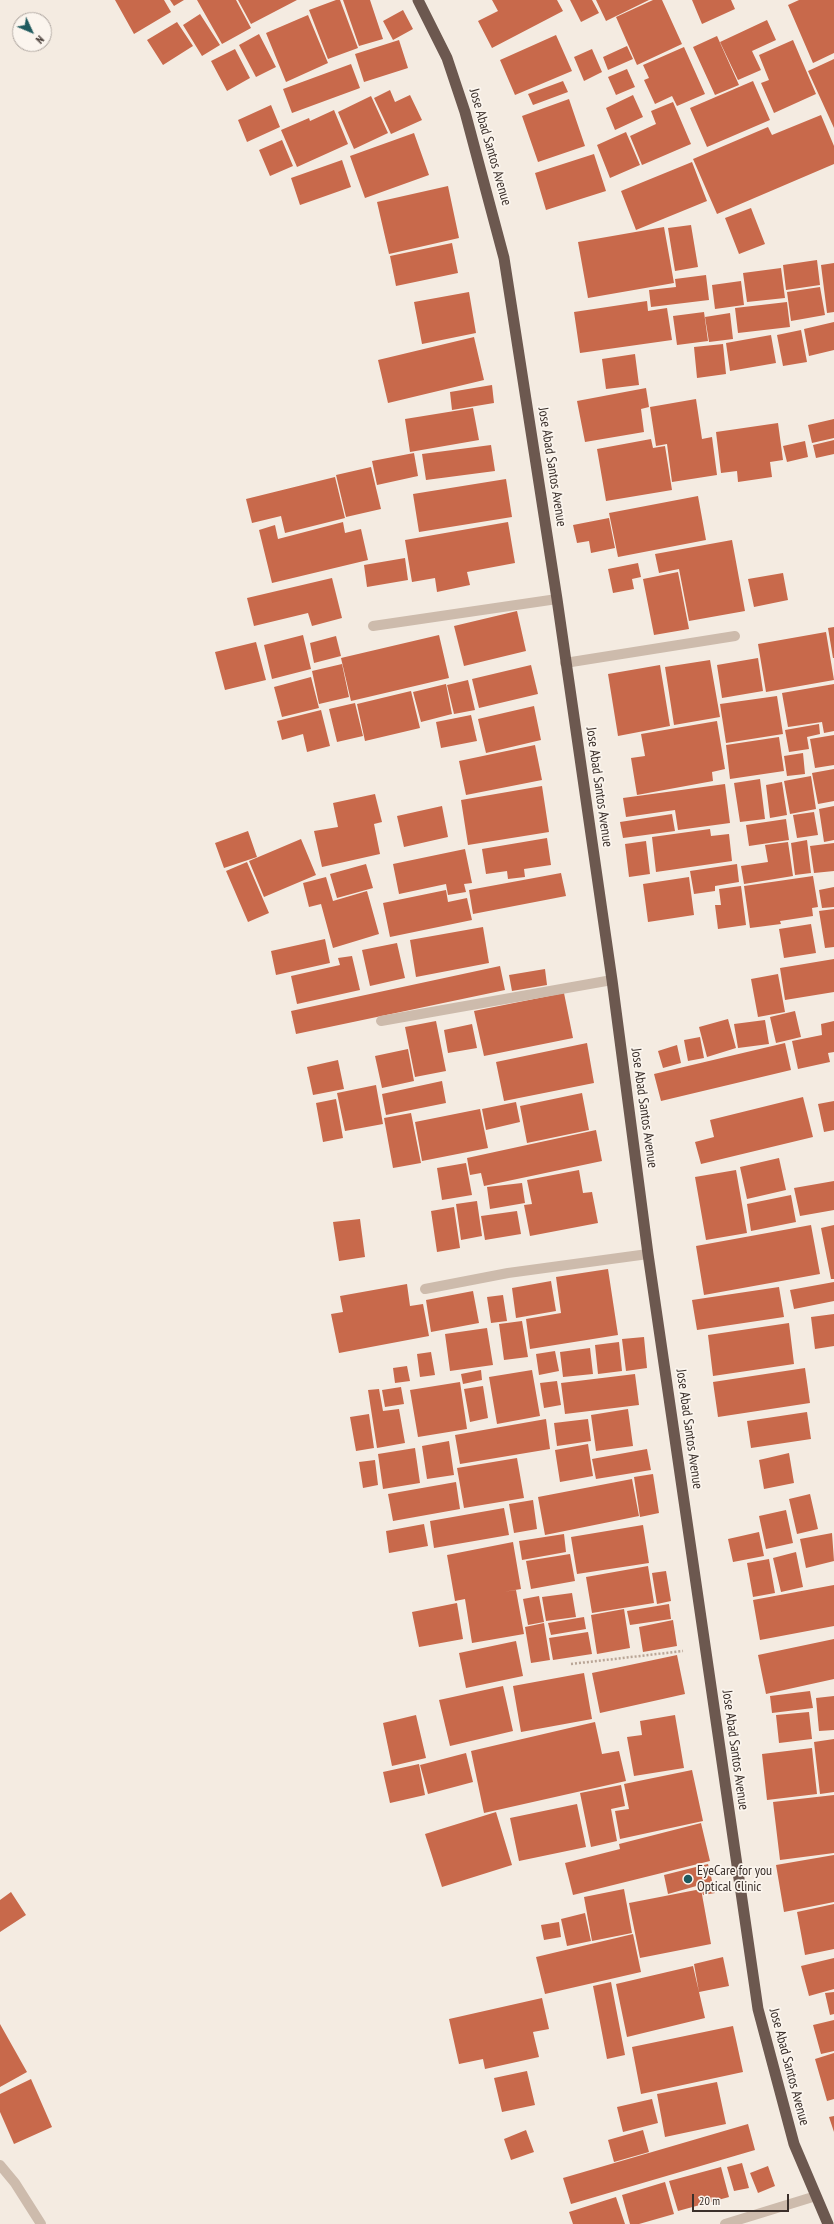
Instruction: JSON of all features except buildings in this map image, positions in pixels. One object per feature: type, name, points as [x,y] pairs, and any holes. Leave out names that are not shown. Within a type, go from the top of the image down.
[{"type":"highway","name":"Jose Abad Santos Avenue","points":[[418,0],[447,58],[487,188],[504,258],[557,599],[565,663],[612,980],[648,1254],[758,2009],[794,2144],[828,2224]]},
{"type":"street","points":[[373,626],[557,599]]},
{"type":"street","points":[[565,663],[735,636]]},
{"type":"street","points":[[381,1022],[612,980]]},
{"type":"street","points":[[425,1289],[508,1273],[648,1254]]},
{"type":"street","points":[[0,2165],[15,2183],[40,2224]]},
{"type":"street","points":[[725,2224],[816,2196]]},
{"type":"path","points":[[571,1664],[706,1648]]},
{"type":"place","name":"EyeCare for you Optical Clinic","points":[[688,1879]]}]
